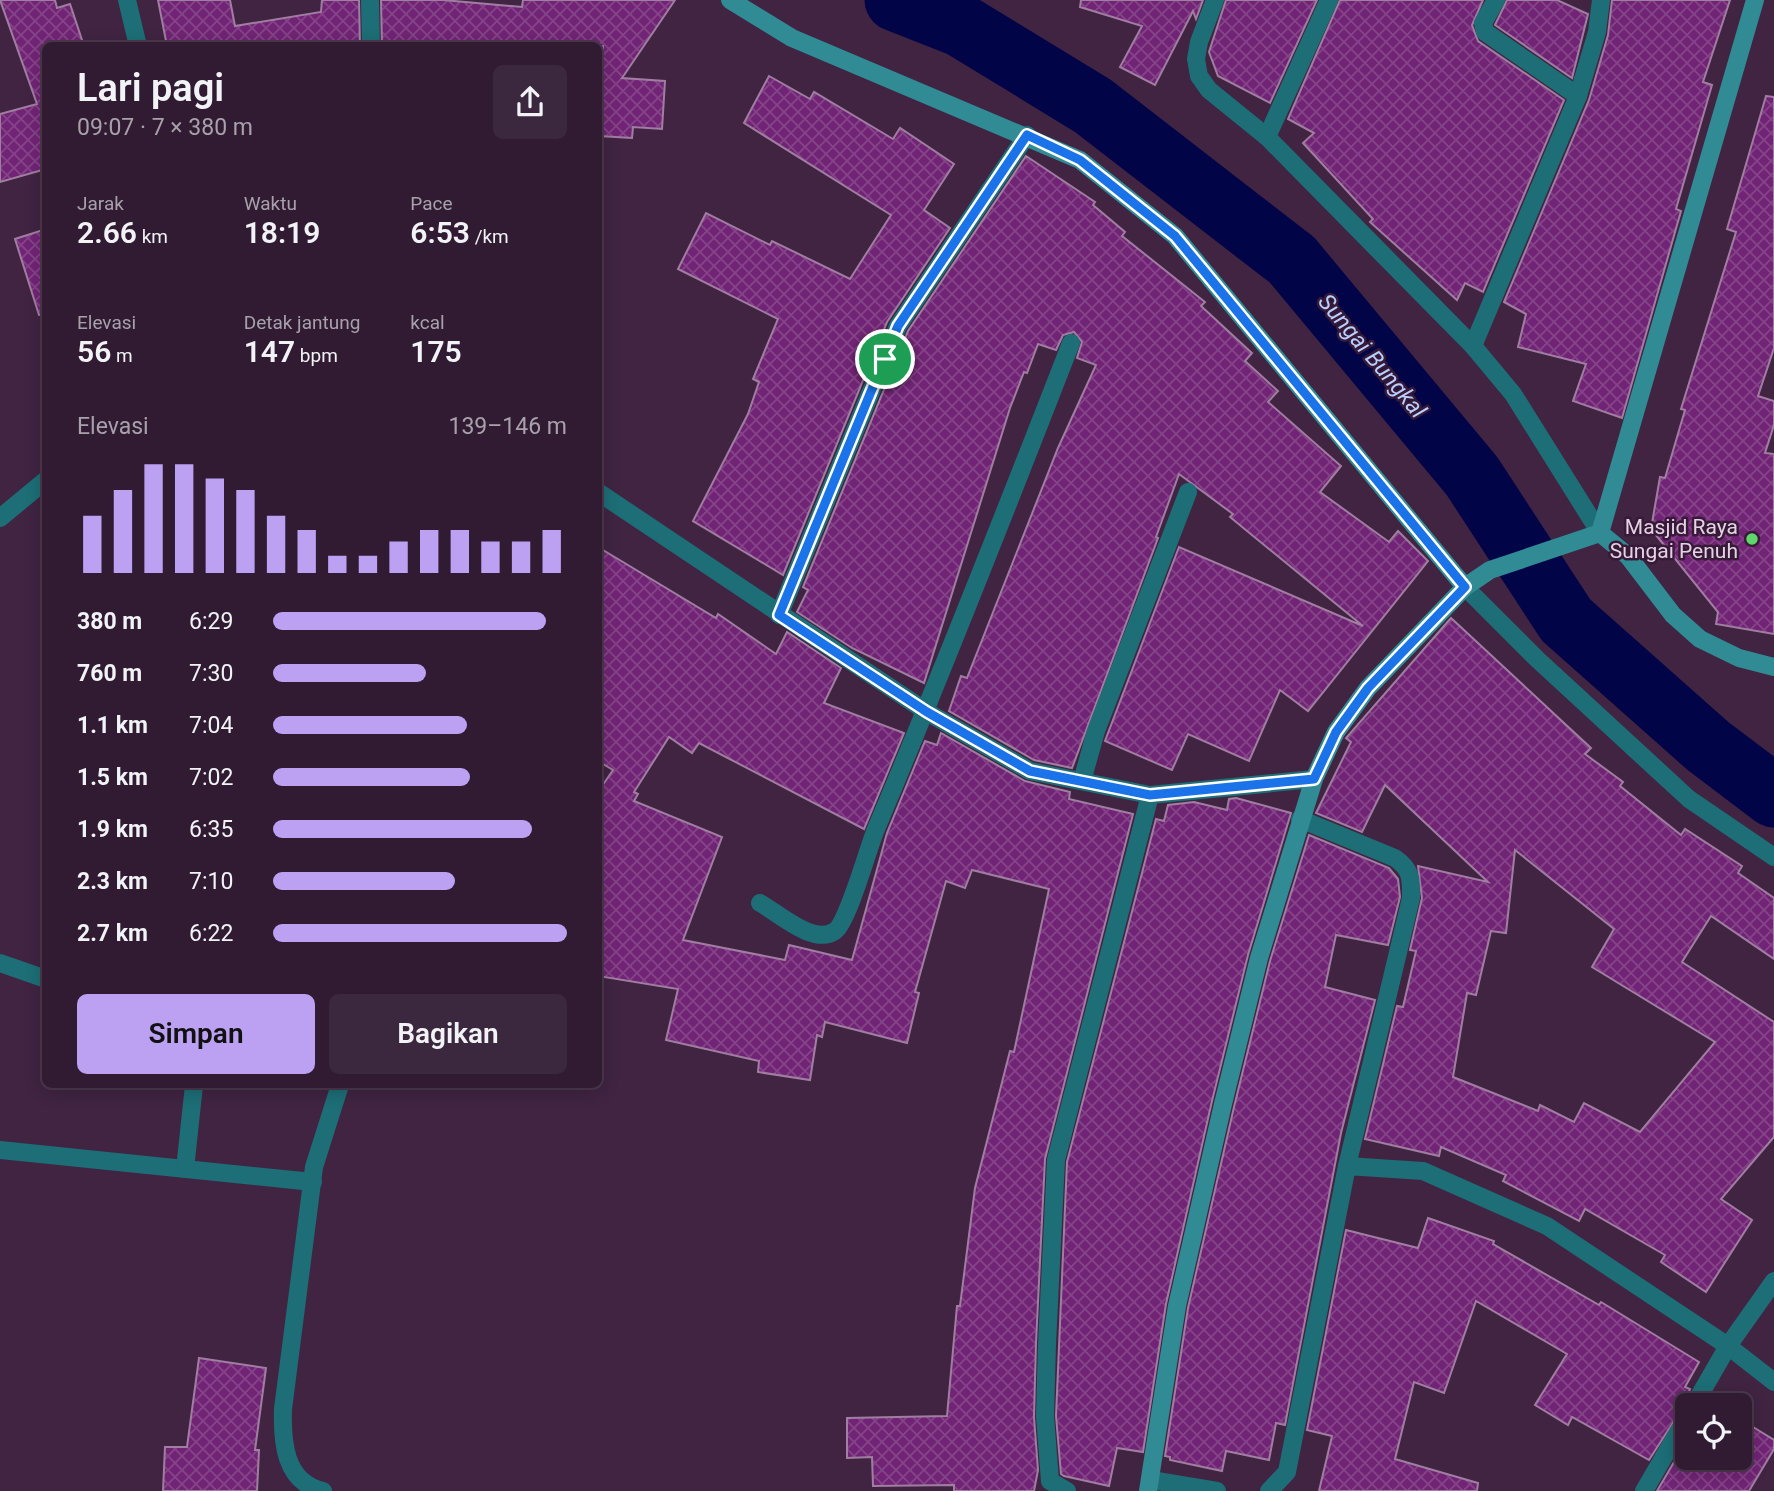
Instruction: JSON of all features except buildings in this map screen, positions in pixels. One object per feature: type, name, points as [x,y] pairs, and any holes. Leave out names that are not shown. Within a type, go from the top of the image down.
[{"type":"main road","points":[[730,0],[792,38],[1027,135],[1080,160],[1175,236],[1465,587]]},
{"type":"main road","points":[[1600,533],[1755,0]]},
{"type":"main road","points":[[1150,1486],[1178,1307],[1259,958],[1300,820],[1314,779],[1336,732],[1368,688],[1465,587],[1490,570],[1600,533]]},
{"type":"main road","points":[[1600,533],[1628,556],[1673,615],[1700,639],[1740,658],[1774,667]]},
{"type":"street","points":[[127,0],[137,42]]},
{"type":"street","points":[[370,0],[371,42]]},
{"type":"street","points":[[1215,0],[1199,42],[1196,59],[1199,76],[1209,90],[1267,137],[1473,346],[1513,394],[1600,533]]},
{"type":"street","points":[[1267,137],[1329,0]]},
{"type":"street","points":[[1496,0],[1483,23],[1485,32],[1578,96]]},
{"type":"street","points":[[1473,346],[1578,96],[1597,32],[1601,0]]},
{"type":"street","points":[[779,615],[898,326],[1027,135]]},
{"type":"street","points":[[760,903],[813,934],[825,935],[841,924],[873,836],[927,712],[1071,342]]},
{"type":"street","points":[[0,518],[42,483]]},
{"type":"street","points":[[1082,781],[1096,731],[1188,492]]},
{"type":"street","points":[[602,495],[927,712],[1030,771],[1150,795],[1314,779]]},
{"type":"street","points":[[1465,587],[1537,659],[1689,799],[1774,857]]},
{"type":"street","points":[[1067,1491],[1050,1481],[1045,1416],[1056,1160],[1150,795]]},
{"type":"street","points":[[1269,1491],[1287,1472],[1348,1166],[1411,898],[1411,875],[1406,866],[1395,858],[1300,820]]},
{"type":"street","points":[[0,963],[42,978]]},
{"type":"street","points":[[185,1169],[194,1088]]},
{"type":"street","points":[[317,1490],[293,1472],[282,1445],[283,1409],[313,1182],[339,1088]]},
{"type":"street","points":[[0,1150],[313,1182]]},
{"type":"street","points":[[1348,1166],[1423,1171],[1547,1226],[1728,1346],[1774,1382]]},
{"type":"street","points":[[1701,1393],[1728,1346],[1774,1281]]},
{"type":"street","points":[[1644,1491],[1675,1438]]},
{"type":"street","points":[[1150,1486],[1217,1491]]},
{"type":"waterway","name":"Sungai Bungkal","points":[[896,0],[962,26],[1093,106],[1292,260],[1472,476],[1566,620],[1708,746],[1774,796]]},
{"type":"place","name":"Masjid Raya Sungai Penuh","points":[[1752,539]]},
{"type":"route","points":[[1027,135],[1080,160],[1175,236],[1465,587],[1368,688],[1336,732],[1314,779],[1150,795],[1030,771],[927,712],[779,615],[885,359],[898,326],[911,304],[1027,135]]}]
